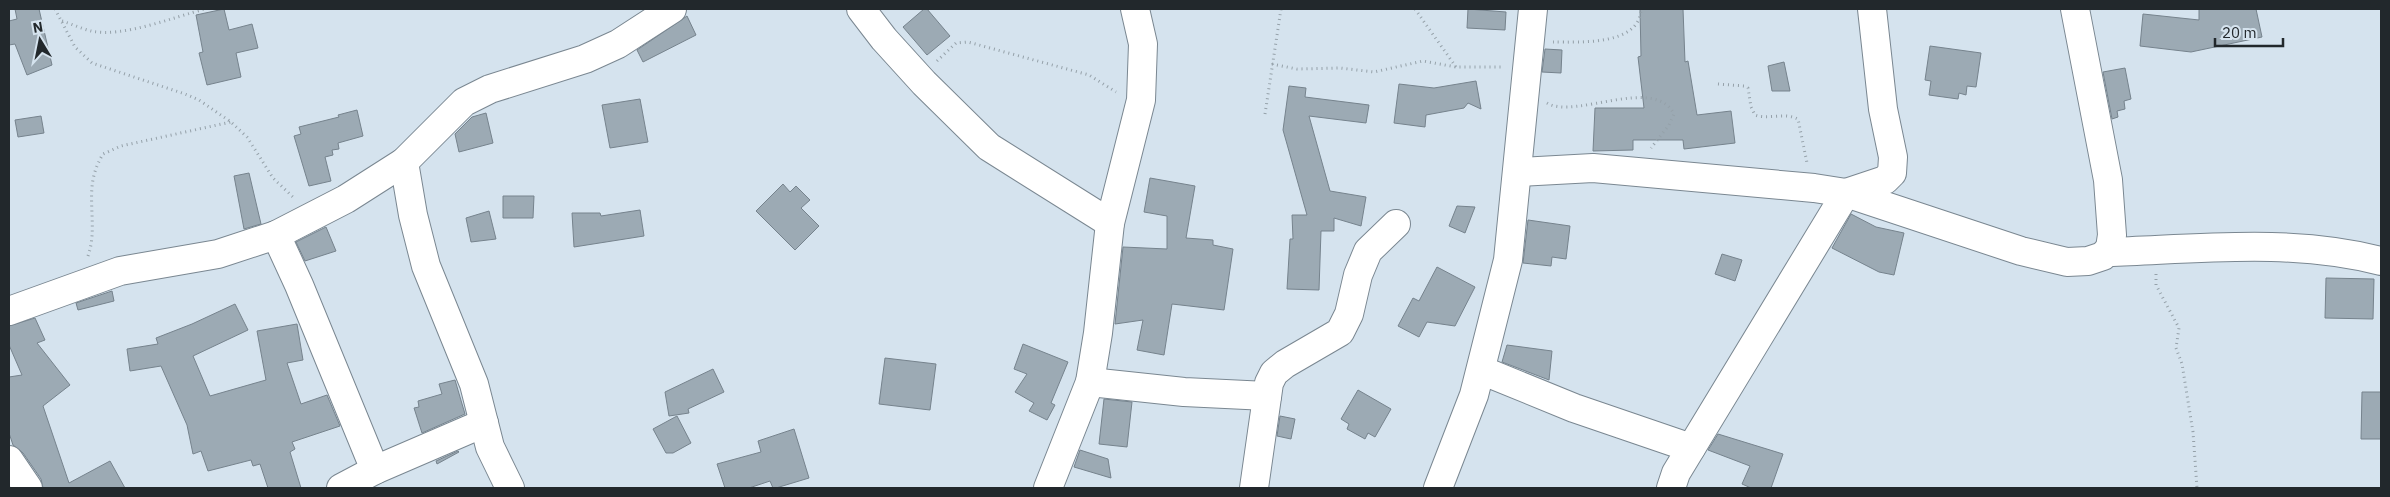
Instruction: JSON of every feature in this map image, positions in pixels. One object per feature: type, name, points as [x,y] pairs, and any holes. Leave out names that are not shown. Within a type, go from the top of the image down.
[{"type":"street","points":[[9,311],[120,271],[161,262],[218,254],[276,235],[309,220],[404,162],[464,102],[490,89],[602,52],[618,44],[672,9]]},
{"type":"street","points":[[861,9],[884,39],[924,83],[989,147],[1110,223]]},
{"type":"street","points":[[1048,488],[1090,382],[1098,333],[1110,223],[1140,108],[1144,63],[1143,44],[1135,9]]},
{"type":"street","points":[[1438,488],[1474,395],[1508,260],[1533,9]]},
{"type":"street","points":[[1672,488],[1676,473],[1846,193],[1885,180],[1892,173],[1894,166],[1884,110],[1872,9]]},
{"type":"street","points":[[1518,172],[1593,168],[1814,188],[1846,193],[2021,251],[2067,262],[2088,261],[2104,256],[2108,252],[2112,235],[2108,180],[2075,9]]},
{"type":"street","points":[[404,162],[413,215],[426,266],[474,384],[490,447],[510,488]]},
{"type":"street","points":[[1254,488],[1269,383],[1279,368],[1340,332],[1349,314],[1358,275],[1368,251],[1396,224]]},
{"type":"street","points":[[276,235],[299,285],[375,470]]},
{"type":"street","points":[[2108,252],[2247,247],[2343,251],[2381,261]]},
{"type":"street","points":[[1481,370],[1574,408],[1692,448]]},
{"type":"street","points":[[1090,382],[1184,392],[1267,396]]},
{"type":"street","points":[[341,488],[375,470],[484,423]]},
{"type":"street","points":[[9,460],[28,488]]},
{"type":"path","points":[[55,9],[75,47],[92,63],[185,94],[199,100],[231,122],[247,137],[274,178],[295,199],[309,220]]},
{"type":"path","points":[[61,21],[92,31],[108,32],[127,30],[205,9]]},
{"type":"path","points":[[1265,114],[1281,9]]},
{"type":"path","points":[[1415,9],[1456,67]]},
{"type":"path","points":[[1272,64],[1297,69],[1334,67],[1374,72],[1423,61],[1456,67],[1528,66],[1584,42],[1619,37],[1635,26],[1641,9]]},
{"type":"path","points":[[924,83],[936,62],[952,46],[964,42],[1089,74],[1140,108]]},
{"type":"path","points":[[1528,66],[1549,104],[1558,108],[1643,98],[1656,100],[1673,111],[1674,118],[1650,150],[1644,172]]},
{"type":"path","points":[[1718,84],[1748,88],[1755,115],[1759,117],[1783,116],[1798,119],[1814,188]]},
{"type":"path","points":[[85,264],[90,251],[93,222],[92,186],[96,168],[103,154],[120,146],[231,122]]},
{"type":"path","points":[[2158,250],[2156,285],[2179,328],[2176,348],[2182,364],[2193,432],[2197,488]]},
{"type":"building","points":[[15,9],[39,9],[52,65],[27,75],[15,44],[9,45],[9,21],[17,19]]},
{"type":"building","points":[[224,9],[229,30],[252,24],[258,48],[236,53],[241,77],[207,85],[199,53],[203,52],[196,15]]},
{"type":"building","points":[[924,9],[927,9],[950,36],[927,55],[903,27]]},
{"type":"building","points":[[1468,9],[1506,12],[1505,30],[1467,28]]},
{"type":"building","points":[[1640,9],[1683,9],[1685,62],[1688,61],[1697,115],[1731,111],[1735,143],[1684,149],[1683,140],[1633,140],[1633,150],[1593,151],[1595,108],[1644,108],[1638,57],[1641,56]]},
{"type":"building","points":[[2199,9],[2256,9],[2262,37],[2191,52],[2140,46],[2143,14],[2199,20]]},
{"type":"building","points":[[687,16],[696,35],[643,62],[637,50]]},
{"type":"building","points":[[1930,46],[1981,53],[1976,87],[1967,86],[1966,95],[1959,93],[1958,99],[1929,95],[1931,81],[1925,80]]},
{"type":"building","points":[[1545,49],[1562,50],[1561,73],[1542,72]]},
{"type":"building","points":[[1784,62],[1790,91],[1772,91],[1768,66]]},
{"type":"building","points":[[2125,68],[2131,99],[2124,101],[2125,109],[2117,111],[2118,117],[2112,119],[2103,72]]},
{"type":"building","points":[[1476,81],[1481,109],[1468,103],[1464,108],[1426,115],[1425,127],[1394,123],[1399,84],[1434,88]]},
{"type":"building","points":[[1289,86],[1306,88],[1305,97],[1369,105],[1366,123],[1309,116],[1330,191],[1366,197],[1361,226],[1334,218],[1334,231],[1321,231],[1319,290],[1287,289],[1290,239],[1293,239],[1292,215],[1307,215],[1283,130]]},
{"type":"building","points":[[640,99],[648,142],[610,148],[602,105]]},
{"type":"building","points":[[357,110],[363,136],[338,143],[339,149],[332,150],[333,155],[325,157],[331,181],[309,186],[294,136],[301,134],[299,127],[339,117],[338,115]]},
{"type":"building","points":[[486,113],[493,143],[459,152],[455,134],[472,117]]},
{"type":"building","points":[[41,116],[44,133],[18,137],[15,120]]},
{"type":"building","points":[[249,173],[261,224],[244,229],[234,176]]},
{"type":"building","points":[[1150,178],[1195,186],[1186,238],[1213,240],[1213,245],[1233,249],[1224,310],[1172,304],[1164,355],[1137,350],[1143,320],[1115,324],[1123,247],[1167,249],[1167,216],[1144,212]]},
{"type":"building","points":[[783,184],[790,192],[796,186],[810,200],[801,208],[819,226],[795,250],[756,211]]},
{"type":"building","points":[[503,196],[534,196],[533,218],[503,218]]},
{"type":"building","points":[[1457,206],[1475,207],[1465,233],[1449,226]]},
{"type":"building","points":[[640,210],[644,236],[574,247],[572,213],[600,213],[601,216]]},
{"type":"building","points":[[489,211],[496,239],[471,242],[466,218]]},
{"type":"building","points":[[1851,214],[1876,227],[1904,233],[1894,275],[1879,272],[1832,248]]},
{"type":"building","points":[[1528,220],[1570,226],[1566,259],[1552,257],[1551,266],[1523,263]]},
{"type":"building","points":[[326,227],[336,251],[305,261],[296,242]]},
{"type":"building","points":[[1722,254],[1742,260],[1735,281],[1715,274]]},
{"type":"building","points":[[1437,267],[1475,287],[1455,326],[1427,322],[1419,337],[1398,326],[1413,298],[1419,301]]},
{"type":"building","points":[[2326,278],[2374,279],[2373,319],[2325,318]]},
{"type":"building","points":[[112,291],[114,301],[78,310],[76,303]]},
{"type":"building","points":[[235,304],[248,330],[193,356],[210,396],[266,380],[257,331],[297,324],[303,360],[287,363],[301,404],[327,395],[340,426],[292,442],[295,449],[290,452],[301,488],[268,488],[260,464],[253,466],[251,460],[208,471],[201,451],[193,454],[187,425],[161,366],[130,371],[127,349],[158,344],[156,338]]},
{"type":"building","points":[[35,318],[45,340],[37,343],[70,385],[43,406],[69,483],[110,461],[125,488],[43,488],[41,479],[23,453],[13,445],[9,433],[9,377],[22,375],[9,345],[9,326]]},
{"type":"building","points":[[1023,344],[1068,362],[1051,403],[1055,405],[1047,420],[1029,411],[1034,403],[1015,392],[1027,374],[1014,369]]},
{"type":"building","points":[[1507,345],[1552,351],[1549,380],[1502,362]]},
{"type":"building","points":[[885,358],[936,364],[930,410],[879,404]]},
{"type":"building","points":[[713,369],[724,392],[688,409],[689,413],[669,416],[665,392]]},
{"type":"building","points":[[455,380],[465,414],[422,433],[414,408],[419,407],[418,401],[442,394],[439,384]]},
{"type":"building","points":[[1358,390],[1391,409],[1375,437],[1368,433],[1365,439],[1347,429],[1349,424],[1341,419]]},
{"type":"building","points":[[2362,392],[2381,392],[2381,439],[2361,439]]},
{"type":"building","points":[[1104,399],[1132,402],[1127,447],[1099,444]]},
{"type":"building","points":[[677,416],[691,443],[673,453],[666,453],[653,429]]},
{"type":"building","points":[[1280,416],[1295,419],[1291,439],[1277,436]]},
{"type":"building","points":[[794,429],[809,478],[776,488],[773,488],[770,481],[749,488],[725,488],[717,464],[761,452],[758,441]]},
{"type":"building","points":[[1718,434],[1783,454],[1771,488],[1751,488],[1742,484],[1750,466],[1708,450]]},
{"type":"building","points":[[1080,450],[1108,459],[1111,478],[1074,467]]},
{"type":"building","points":[[459,452],[437,464],[436,461]]}]
